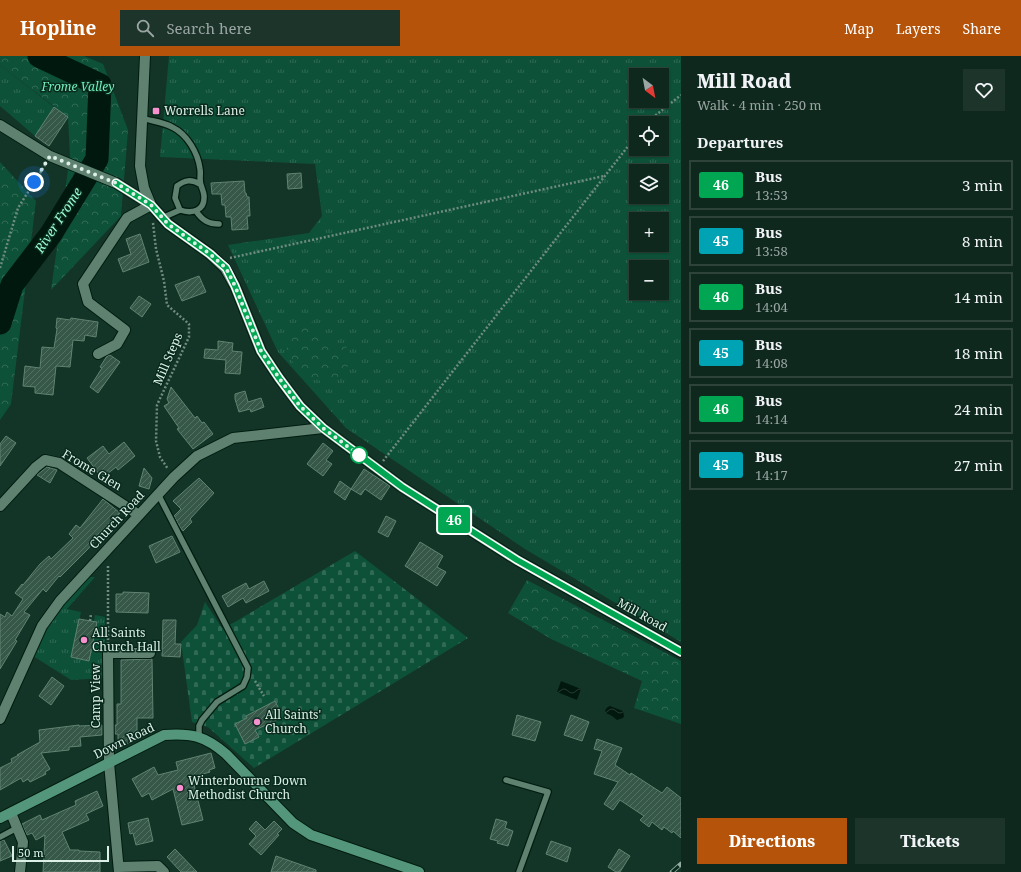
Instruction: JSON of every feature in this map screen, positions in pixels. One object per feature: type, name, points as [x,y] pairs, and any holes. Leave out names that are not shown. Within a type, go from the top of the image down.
[{"type":"street","points":[[98,354],[117,344],[125,330],[88,302],[83,284],[127,218],[151,205],[144,188],[140,166],[145,56]]},
{"type":"street","name":"Mill Road","points":[[0,125],[50,156],[116,183],[151,205],[168,224],[210,254],[226,268],[235,286],[261,351],[300,406],[323,428],[402,487],[517,560],[681,652]]},
{"type":"street","name":"Church Road","points":[[0,719],[42,626],[60,600],[96,565],[105,552],[174,477],[197,456],[234,438],[323,428]]},
{"type":"street","name":"Frome Glen","points":[[0,506],[36,467],[45,460],[60,463],[139,515]]},
{"type":"street","name":"Camp View","points":[[119,870],[109,763],[108,653],[150,653]]},
{"type":"street","name":"Down Road","points":[[0,818],[164,735],[183,734],[198,737],[214,744],[294,823],[311,835],[419,872]]},
{"type":"street","points":[[11,813],[23,842],[20,872]]},
{"type":"street","points":[[119,870],[158,866],[164,872]]},
{"type":"lane","points":[[142,118],[172,127],[186,139],[197,155],[200,170],[200,184],[204,197],[200,209],[187,212],[180,210],[162,218]]},
{"type":"lane","points":[[180,210],[175,198],[177,186],[188,180],[200,184]]},
{"type":"lane","points":[[196,211],[206,223],[219,224]]},
{"type":"lane","points":[[158,494],[248,668],[247,677],[243,686],[217,702],[202,720],[199,726],[198,737]]},
{"type":"lane","points":[[506,780],[548,792],[519,872]]},
{"type":"lane","points":[[0,838],[18,828]]},
{"type":"path","points":[[655,116],[681,95]]},
{"type":"path","points":[[377,469],[629,145]]},
{"type":"path","points":[[0,268],[18,208],[50,156]]},
{"type":"path","points":[[217,260],[604,176]]},
{"type":"path","name":"Mill Steps","points":[[151,205],[156,249],[164,281],[167,305],[189,324],[189,337],[158,405],[157,446],[160,457],[174,477]]},
{"type":"path","name":"Camp View","points":[[105,552],[108,566],[108,653]]},
{"type":"path","points":[[90,621],[91,614]]},
{"type":"green space","name":"Frome Valley","points":[[0,56],[84,56],[103,64],[128,130],[121,216],[51,290],[70,156],[68,117],[0,65]]},
{"type":"green space","points":[[169,56],[681,56],[681,642],[525,549],[346,428],[278,352],[228,245],[309,233],[322,216],[315,164],[160,157]]},
{"type":"green space","points":[[0,65],[54,107],[35,136],[0,106]]},
{"type":"green space","points":[[0,162],[36,201],[11,404],[0,420]]},
{"type":"green space","points":[[309,317],[332,349],[346,346],[351,363],[331,384],[302,375],[286,352],[290,330]]},
{"type":"green space","points":[[355,551],[468,638],[254,768],[208,727],[192,722],[181,642],[197,625],[205,602],[222,628]]},
{"type":"green space","points":[[88,577],[95,577],[67,609],[81,612],[71,657],[89,660],[97,623],[94,621],[95,615],[105,617],[105,678],[71,680],[33,656],[46,622]]},
{"type":"green space","points":[[527,580],[681,661],[681,724],[634,708],[642,681],[551,639],[508,613]]},
{"type":"water","points":[[561,681],[581,689],[577,700],[557,692]]},
{"type":"water","points":[[610,706],[623,711],[623,718],[617,720],[606,713],[606,709]]},
{"type":"building","points":[[54,107],[68,117],[49,146],[35,136]]},
{"type":"building","points":[[301,173],[302,188],[288,189],[287,174]]},
{"type":"building","points":[[244,181],[245,193],[247,197],[249,197],[250,216],[247,216],[248,229],[232,230],[231,217],[226,217],[225,205],[222,205],[221,194],[212,194],[211,183]]},
{"type":"building","points":[[140,234],[149,262],[123,272],[118,259],[131,254],[126,239]]},
{"type":"building","points":[[199,276],[206,292],[182,301],[175,285]]},
{"type":"building","points":[[139,296],[151,304],[142,317],[130,308]]},
{"type":"building","points":[[57,318],[70,320],[71,318],[98,322],[96,337],[85,335],[84,341],[73,340],[70,367],[56,366],[53,395],[35,393],[35,387],[23,386],[25,366],[40,368],[42,347],[54,348]]},
{"type":"building","points":[[218,341],[233,343],[232,351],[242,352],[240,374],[225,373],[226,360],[204,358],[205,349],[218,350]]},
{"type":"building","points":[[110,355],[120,362],[98,393],[90,387],[102,368],[100,367],[107,356]]},
{"type":"building","points":[[171,387],[195,418],[197,416],[202,423],[204,422],[213,434],[193,449],[177,429],[179,428],[164,406],[169,403],[167,399]]},
{"type":"building","points":[[245,391],[248,402],[261,398],[264,407],[251,412],[250,409],[239,412],[235,394]]},
{"type":"building","points":[[6,436],[16,443],[0,466],[0,444]]},
{"type":"building","points":[[124,442],[135,456],[118,470],[116,467],[102,478],[87,458],[103,446],[109,454]]},
{"type":"building","points":[[323,443],[333,451],[326,460],[332,464],[323,476],[307,464]]},
{"type":"building","points":[[47,467],[57,470],[50,483],[37,475]]},
{"type":"building","points":[[144,468],[152,478],[149,489],[139,486]]},
{"type":"building","points":[[364,469],[390,486],[381,500],[365,489],[361,495],[351,489]]},
{"type":"building","points":[[199,478],[214,493],[190,519],[192,522],[183,531],[174,516],[181,509],[173,501]]},
{"type":"building","points":[[340,481],[351,489],[345,500],[334,492]]},
{"type":"building","points":[[103,499],[120,513],[87,550],[60,577],[59,576],[46,592],[43,589],[24,612],[30,615],[15,640],[17,641],[0,669],[0,614],[5,617],[7,612],[12,616],[23,599],[15,593],[22,584],[23,585],[40,564],[49,556],[51,559],[73,538],[69,534],[76,525],[80,528]]},
{"type":"building","points":[[386,516],[396,521],[388,537],[378,532]]},
{"type":"building","points":[[172,536],[180,552],[156,563],[149,546]]},
{"type":"building","points":[[420,542],[443,556],[437,567],[446,572],[437,586],[405,566]]},
{"type":"building","points":[[264,581],[269,591],[246,603],[243,598],[228,607],[222,596],[246,583],[249,589]]},
{"type":"building","points":[[123,592],[149,593],[148,613],[116,612],[116,594],[123,594]]},
{"type":"building","name":"All Saints Church Hall","points":[[79,619],[97,622],[89,661],[71,657]]},
{"type":"building","points":[[163,620],[176,620],[175,644],[181,644],[180,657],[162,656]]},
{"type":"building","points":[[152,659],[153,718],[137,718],[137,739],[118,748],[118,734],[115,734],[115,725],[117,725],[117,704],[121,704],[121,660]]},
{"type":"building","points":[[52,677],[64,686],[51,705],[39,696]]},
{"type":"building","name":"All Saints' Church","points":[[275,701],[281,713],[277,716],[279,719],[255,730],[259,737],[245,744],[235,724],[247,718],[246,716]]},
{"type":"building","points":[[517,715],[541,722],[535,741],[512,735]]},
{"type":"building","points":[[571,715],[589,722],[582,741],[564,735]]},
{"type":"building","points":[[79,725],[102,725],[102,735],[80,737],[81,746],[69,747],[69,750],[41,753],[50,769],[45,772],[46,774],[30,782],[28,779],[23,782],[21,778],[0,790],[0,768],[12,762],[11,759],[19,755],[17,755],[40,742],[39,730]]},
{"type":"building","points":[[597,739],[622,748],[615,765],[630,775],[631,773],[662,793],[667,787],[681,798],[681,838],[673,831],[672,833],[664,827],[662,830],[652,822],[649,827],[640,820],[644,816],[620,800],[613,810],[604,804],[618,782],[594,774],[602,751],[594,749]]},
{"type":"building","name":"Winterbourne Down Methodist Church","points":[[211,753],[215,768],[209,770],[210,772],[192,777],[203,820],[182,825],[173,789],[152,800],[149,793],[142,797],[132,779],[154,767],[158,775],[178,770],[176,762]]},
{"type":"building","points":[[97,791],[103,806],[86,814],[89,820],[62,832],[70,850],[100,852],[100,872],[43,872],[45,835],[36,840],[32,833],[27,835],[22,824],[40,815],[42,820],[76,805],[75,801]]},
{"type":"building","points":[[148,818],[153,841],[136,845],[133,833],[130,834],[128,823]]},
{"type":"building","points":[[496,819],[507,822],[505,828],[513,831],[508,846],[490,839]]},
{"type":"building","points":[[256,821],[265,830],[274,821],[282,829],[277,834],[279,835],[261,855],[249,844],[256,836],[249,829]]},
{"type":"building","points":[[4,840],[12,856],[0,861],[0,841]]},
{"type":"building","points":[[551,841],[571,848],[567,862],[546,854]]},
{"type":"building","points":[[175,849],[197,872],[181,872],[167,857]]},
{"type":"building","points":[[619,849],[630,856],[620,872],[616,872],[608,867]]},
{"type":"building","points":[[276,856],[316,870],[316,872],[271,872]]},
{"type":"waterway","name":"River Frome","points":[[0,323],[12,285],[51,234],[97,159],[100,85],[39,56]]},
{"type":"railway","points":[[672,872],[681,864]]},
{"type":"bus line","name":"46","points":[[116,183],[151,205],[168,224],[210,254],[226,268],[235,286],[261,351],[300,406],[323,428],[402,487],[517,560],[681,652]]},
{"type":"place","name":"Worrells Lane","points":[[156,111]]},
{"type":"place","name":"All Saints Church Hall","points":[[84,640]]},
{"type":"place","name":"All Saints' Church","points":[[257,722]]},
{"type":"place","name":"Winterbourne Down Methodist Church","points":[[180,788]]},
{"type":"route","points":[[34,182],[50,156],[64,161],[116,183],[151,205],[168,224],[210,254],[226,268],[235,286],[261,351],[279,378],[300,406],[323,428],[359,455]]}]
